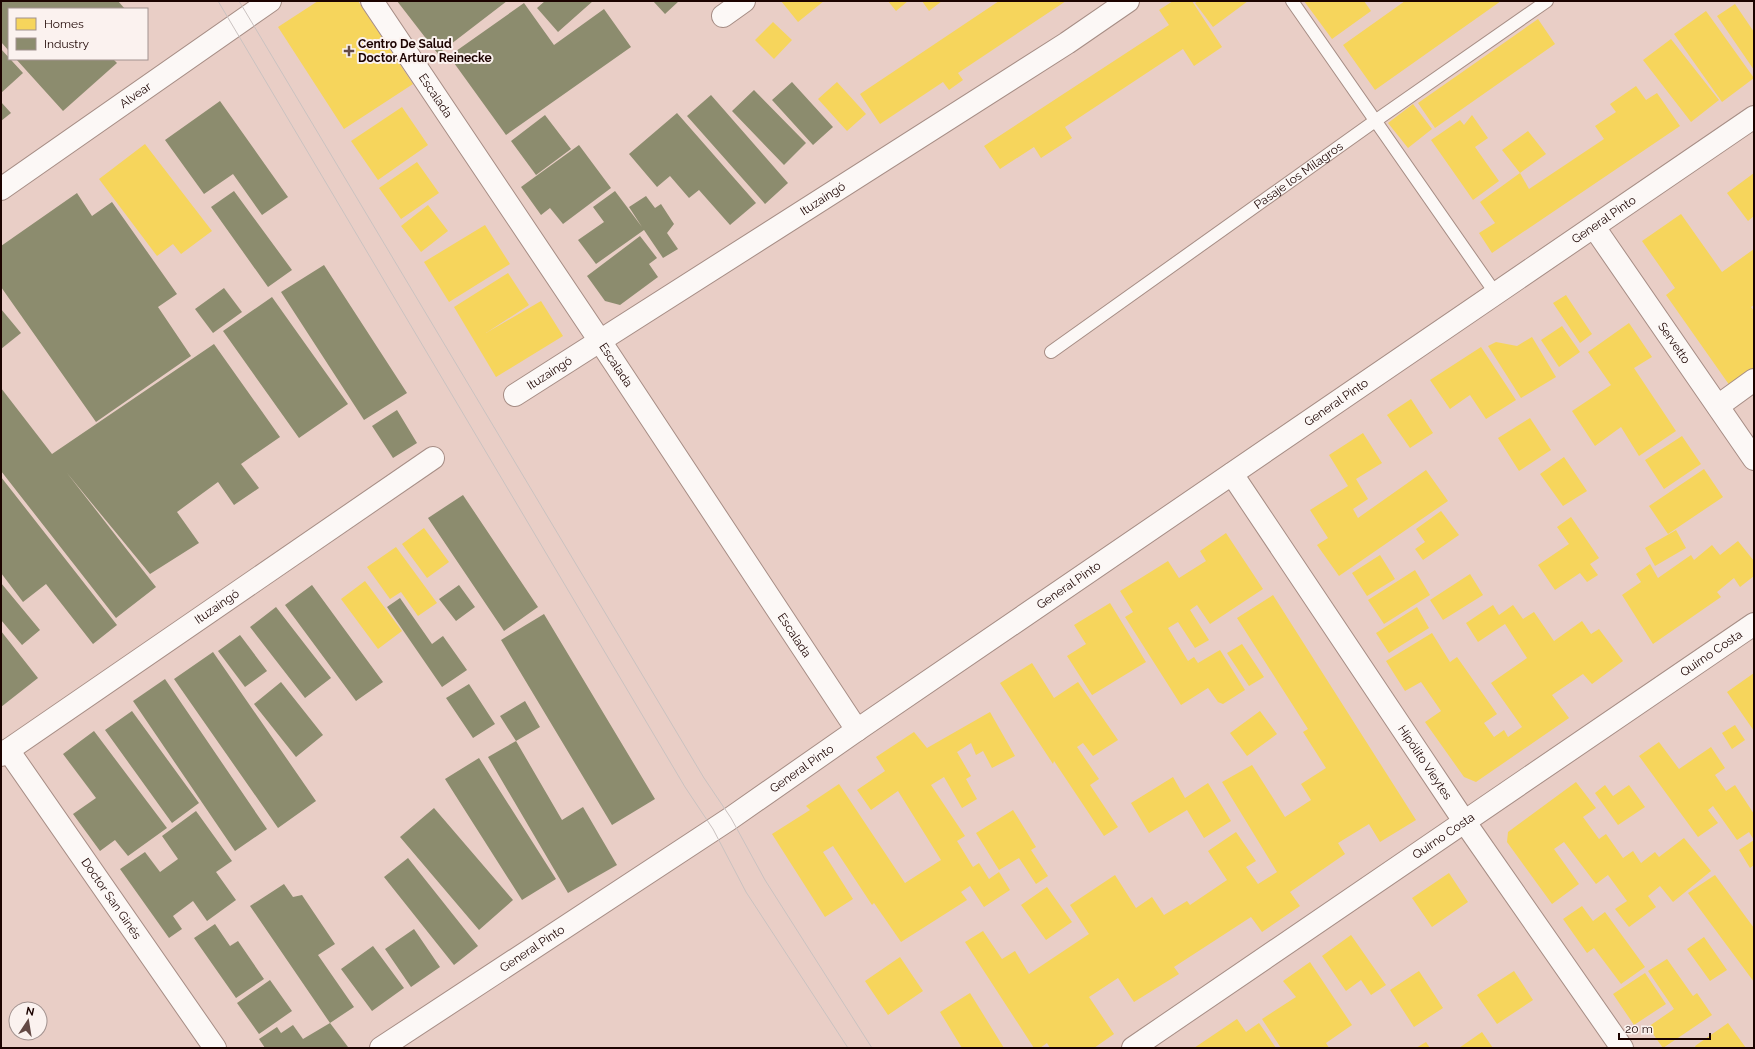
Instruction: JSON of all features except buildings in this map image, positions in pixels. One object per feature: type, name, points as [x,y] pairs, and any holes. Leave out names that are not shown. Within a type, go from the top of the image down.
[{"type":"street","name":"Alvear","points":[[1,189],[270,1]]},
{"type":"street","name":"Escalada","points":[[372,1],[600,340],[857,730]]},
{"type":"street","points":[[723,16],[744,1]]},
{"type":"street","name":"Ituzaingó","points":[[515,395],[1061,47],[1128,1]]},
{"type":"street","name":"General Pinto","points":[[381,1048],[731,818],[857,730],[1754,117]]},
{"type":"street","name":"Servetto","points":[[1594,227],[1754,459]]},
{"type":"street","points":[[1718,406],[1754,380]]},
{"type":"street","name":"Ituzaingó","points":[[4,752],[433,458]]},
{"type":"street","name":"Hipólito Vieytes","points":[[1232,474],[1464,821],[1622,1048]]},
{"type":"street","name":"Quirno Costa","points":[[1133,1048],[1754,624]]},
{"type":"street","name":"Doctor San Ginés","points":[[4,752],[215,1048]]},
{"type":"lane","points":[[1292,1],[1496,294]]},
{"type":"lane","name":"Pasaje los Milagros","points":[[1051,352],[1375,121],[1547,1]]},
{"type":"tram line","points":[[218,1],[685,787],[713,829],[746,892],[848,1048]]},
{"type":"tram line","points":[[239,1],[704,778],[731,818],[765,880],[872,1048]]},
{"type":"place","name":"Centro De Salud Doctor Arturo Reinecke","points":[[349,51]]}]
